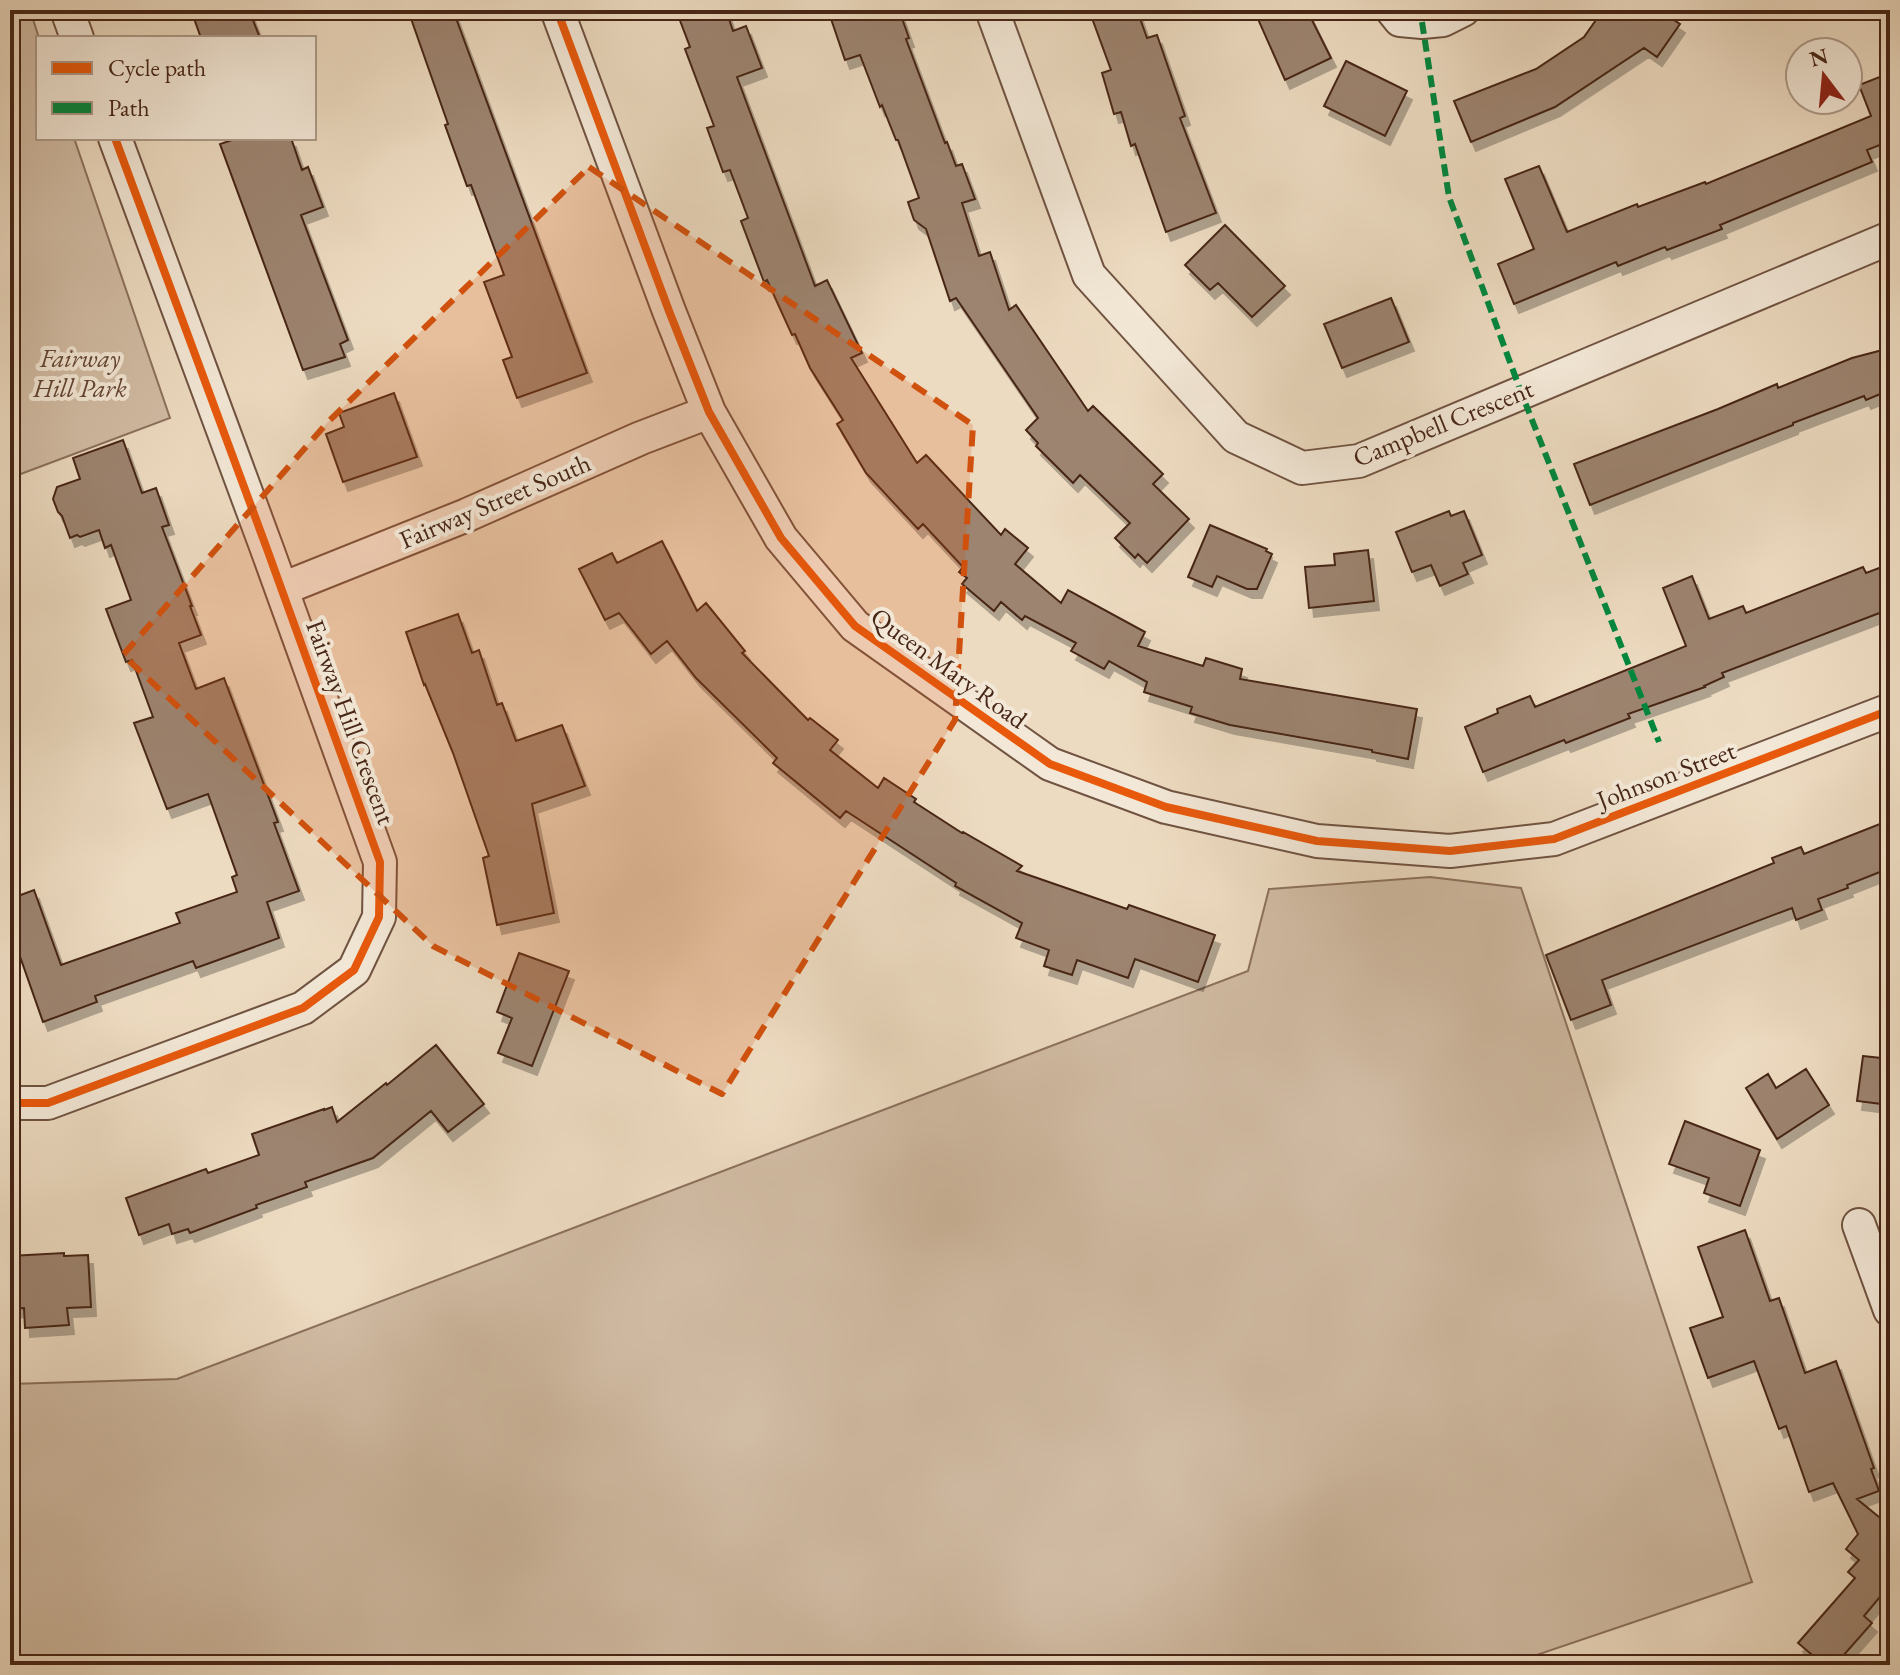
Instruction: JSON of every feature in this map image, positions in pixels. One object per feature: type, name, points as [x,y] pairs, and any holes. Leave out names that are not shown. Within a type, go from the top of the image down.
[{"type":"street","points":[[67,10],[76,36]]},
{"type":"street","name":"Queen Mary Road","points":[[557,10],[709,412],[781,538],[855,626],[1050,764],[1166,807],[1317,841],[1450,851]]},
{"type":"street","name":"Campbell Crescent","points":[[992,10],[1089,275],[1236,437],[1302,468],[1359,461],[1890,238]]},
{"type":"street","points":[[1392,10],[1400,20],[1422,22],[1443,20],[1463,10]]},
{"type":"street","name":"Fairway Hill Crescent","points":[[10,1103],[48,1103],[303,1008],[354,970],[379,917],[380,862],[116,140]]},
{"type":"street","name":"Fairway Street South","points":[[282,589],[467,515],[641,438],[709,412]]},
{"type":"street","name":"Johnson Street","points":[[1450,851],[1554,839],[1890,710]]},
{"type":"street","points":[[1859,1225],[1890,1310]]},
{"type":"highlighted area","points":[[589,167],[973,425],[955,720],[722,1094],[433,946],[123,655],[327,423]]},
{"type":"green space","name":"Fairway Hill Park","points":[[10,10],[30,10],[38,36],[36,140],[75,140],[170,418],[10,478]]},
{"type":"green space","points":[[1430,877],[1521,888],[1752,1582],[1507,1665],[10,1665],[10,1384],[177,1379],[1248,971],[1269,889]]},
{"type":"building","points":[[191,10],[249,10],[259,36],[200,36]]},
{"type":"building","points":[[408,10],[453,10],[587,373],[517,398],[503,360],[512,357],[484,282],[504,275],[471,185],[467,186]]},
{"type":"building","points":[[676,10],[726,10],[733,31],[746,26],[762,68],[737,77],[815,286],[827,280],[862,353],[851,358],[917,463],[926,455],[1001,535],[1005,529],[1028,548],[1015,564],[1061,603],[1068,590],[1145,632],[1138,646],[1203,666],[1206,658],[1242,669],[1240,679],[1417,709],[1408,759],[1230,725],[1190,713],[1192,707],[1144,692],[1147,682],[1109,661],[1104,669],[1071,651],[1076,643],[1025,616],[1022,620],[1001,602],[994,611],[962,584],[967,578],[959,572],[963,567],[923,524],[918,529],[866,473],[837,424],[843,420],[810,368],[795,334],[792,335],[767,280],[764,282],[741,221],[748,218],[730,170],[723,172],[707,128],[714,126],[685,49],[690,47]]},
{"type":"building","points":[[828,10],[899,10],[909,38],[906,39],[945,143],[956,166],[962,164],[975,199],[962,203],[979,256],[990,252],[1009,310],[1016,305],[1088,411],[1093,406],[1163,474],[1153,484],[1189,519],[1147,563],[1138,554],[1135,558],[1115,538],[1130,523],[1080,475],[1073,483],[1036,446],[1038,443],[1026,430],[1038,418],[956,298],[950,301],[926,229],[914,220],[908,202],[919,198],[898,140],[882,105],[880,107],[860,55],[845,60]]},
{"type":"building","points":[[1089,10],[1137,10],[1147,38],[1157,35],[1185,116],[1180,118],[1216,213],[1166,232],[1135,144],[1131,146],[1121,112],[1114,114],[1102,73],[1111,70]]},
{"type":"building","points":[[1254,10],[1307,10],[1331,58],[1285,80]]},
{"type":"building","points":[[1603,10],[1659,10],[1680,24],[1657,57],[1644,48],[1555,107],[1471,142],[1454,101],[1536,69],[1584,37]]},
{"type":"building","points":[[1346,61],[1407,91],[1385,136],[1324,106]]},
{"type":"building","points":[[1890,73],[1890,159],[1882,144],[1867,150],[1872,162],[1720,225],[1722,229],[1618,266],[1616,262],[1514,304],[1498,264],[1534,249],[1505,179],[1539,166],[1567,232],[1637,204],[1638,207],[1706,184],[1871,116],[1864,98],[1864,83]]},
{"type":"building","points":[[232,140],[292,140],[302,170],[308,167],[323,207],[301,215],[348,340],[340,344],[345,357],[303,370],[220,144]]},
{"type":"building","points":[[1225,225],[1285,286],[1252,317],[1218,283],[1210,290],[1185,265]]},
{"type":"building","points":[[1391,298],[1409,342],[1342,368],[1324,324]]},
{"type":"building","points":[[1890,348],[1890,390],[1866,400],[1864,396],[1793,423],[1590,505],[1574,464],[1777,384],[1778,388],[1852,358]]},
{"type":"building","points":[[394,393],[417,457],[343,482],[326,434],[344,427],[339,413]]},
{"type":"building","points":[[123,440],[142,493],[156,488],[169,525],[162,527],[201,635],[179,643],[196,689],[224,678],[278,822],[274,823],[299,891],[267,902],[279,938],[196,968],[193,961],[95,996],[97,1002],[43,1022],[10,928],[10,899],[34,890],[61,965],[180,923],[176,913],[237,892],[232,877],[237,875],[208,794],[167,809],[134,723],[153,717],[132,660],[126,662],[106,609],[131,600],[111,545],[105,548],[99,530],[70,538],[53,499],[57,487],[80,479],[73,458]]},
{"type":"building","points":[[1449,511],[1451,516],[1464,511],[1482,555],[1463,563],[1468,574],[1440,586],[1431,565],[1412,572],[1396,532]]},
{"type":"building","points":[[1210,525],[1267,549],[1272,554],[1257,589],[1247,589],[1217,576],[1212,587],[1188,577]]},
{"type":"building","points":[[662,541],[697,611],[706,603],[745,651],[742,653],[808,720],[810,718],[838,740],[830,750],[878,788],[884,778],[962,833],[1022,866],[1017,871],[1215,935],[1198,982],[1135,959],[1128,978],[1077,960],[1072,975],[1044,966],[1049,950],[1016,938],[1022,923],[955,886],[956,883],[846,811],[840,818],[773,763],[777,758],[696,678],[667,641],[651,654],[619,613],[605,620],[579,569],[612,553],[617,563]]},
{"type":"building","points":[[1368,550],[1374,601],[1309,608],[1305,567],[1335,565],[1334,554]]},
{"type":"building","points":[[1890,564],[1890,609],[1722,673],[1724,677],[1705,687],[1628,714],[1630,718],[1483,772],[1465,727],[1498,713],[1497,709],[1530,696],[1535,707],[1686,646],[1663,588],[1692,576],[1709,619],[1743,606],[1746,613],[1863,567],[1866,573]]},
{"type":"building","points":[[458,614],[472,653],[479,650],[497,705],[502,703],[516,741],[562,725],[585,786],[532,804],[554,913],[497,925],[483,858],[489,856],[406,632]]},
{"type":"building","points":[[1890,820],[1890,868],[1818,899],[1822,910],[1796,920],[1792,908],[1602,980],[1611,1005],[1571,1020],[1546,955],[1774,863],[1772,858],[1801,847],[1804,854]]},
{"type":"building","points":[[519,953],[569,971],[532,1066],[498,1053],[512,1018],[497,1012]]},
{"type":"building","points":[[436,1045],[484,1104],[448,1132],[431,1111],[373,1158],[305,1182],[307,1187],[190,1233],[188,1229],[172,1234],[169,1224],[139,1235],[126,1198],[206,1169],[208,1173],[259,1155],[252,1134],[332,1107],[337,1122]]},
{"type":"building","points":[[1863,1056],[1890,1059],[1890,1105],[1857,1101]]},
{"type":"building","points":[[1806,1069],[1829,1105],[1777,1139],[1746,1088],[1768,1074],[1776,1088]]},
{"type":"building","points":[[1685,1121],[1760,1150],[1740,1206],[1704,1193],[1709,1178],[1669,1164]]},
{"type":"building","points":[[1745,1230],[1770,1301],[1779,1298],[1805,1373],[1836,1361],[1874,1468],[1871,1469],[1879,1491],[1857,1499],[1890,1526],[1890,1585],[1864,1616],[1872,1623],[1835,1665],[1824,1665],[1798,1643],[1855,1578],[1848,1572],[1859,1560],[1846,1549],[1858,1534],[1833,1483],[1809,1492],[1786,1426],[1779,1429],[1754,1361],[1708,1378],[1690,1328],[1723,1317],[1698,1247]]},
{"type":"building","points":[[64,1253],[64,1256],[88,1255],[91,1307],[67,1308],[69,1325],[25,1328],[24,1308],[10,1309],[10,1256]]},
{"type":"marked path","points":[[1422,22],[1449,197],[1521,392],[1659,742]]},
{"type":"cycle path","points":[[557,10],[709,412],[781,538],[855,626],[1050,764],[1166,807],[1317,841],[1450,851],[1554,839],[1890,710]]},
{"type":"cycle path","points":[[10,1103],[48,1103],[303,1008],[354,970],[379,917],[380,862],[116,140]]}]
